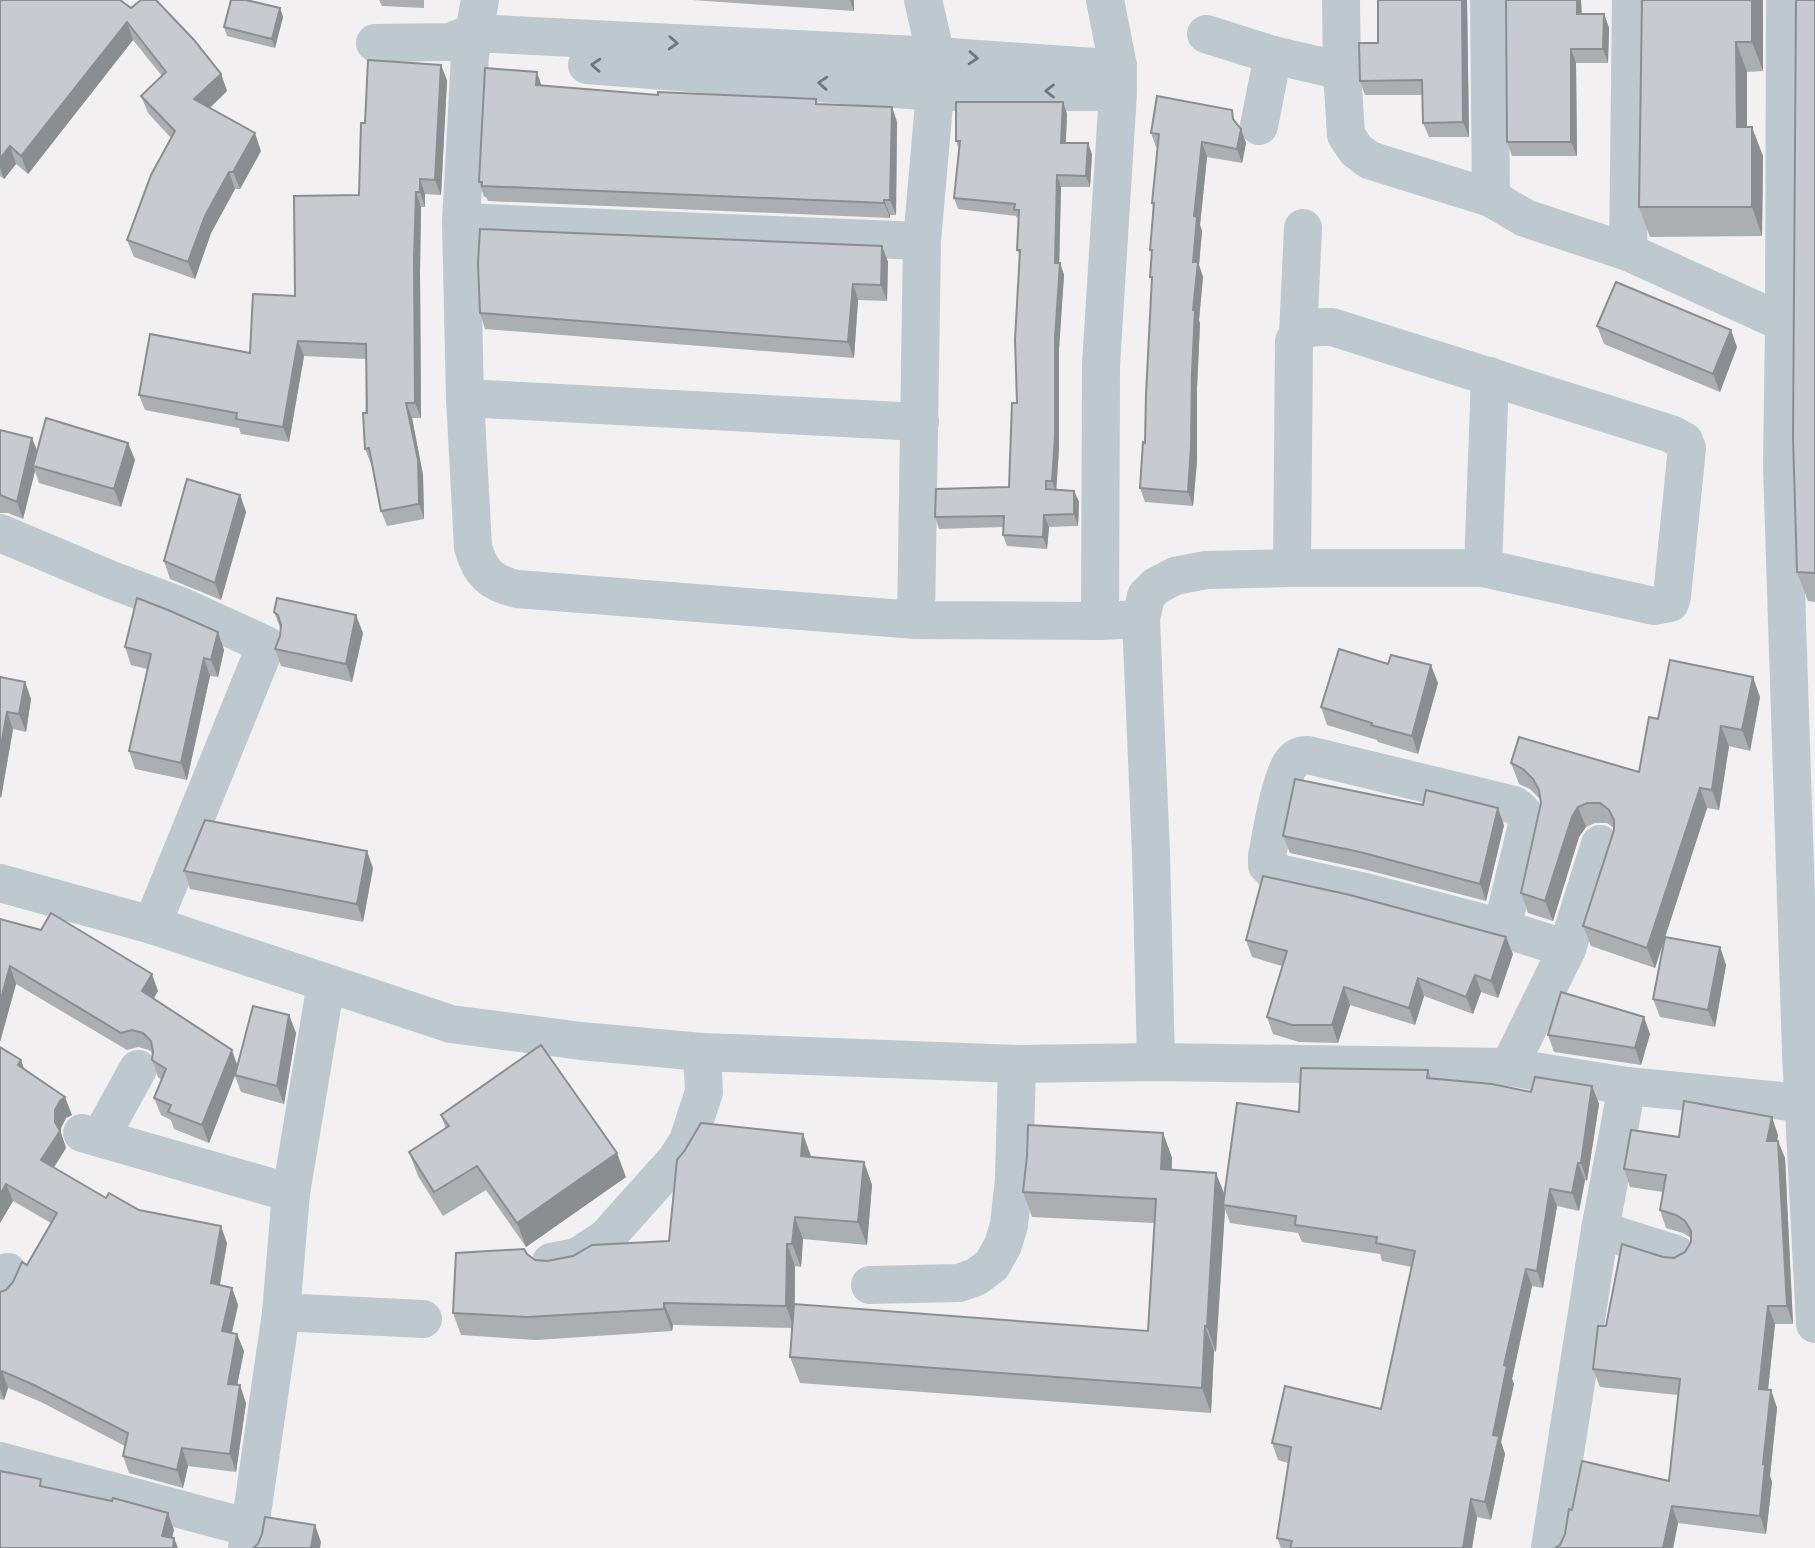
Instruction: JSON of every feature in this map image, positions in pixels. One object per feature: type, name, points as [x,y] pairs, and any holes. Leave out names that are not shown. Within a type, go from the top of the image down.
[{"type":"street","points":[[916,620],[922,241],[936,74],[923,0]]},
{"type":"street","points":[[1100,621],[1101,365],[1118,79],[1105,0]]},
{"type":"street","points":[[1341,0],[1346,135],[1356,150],[1369,160],[1491,198],[1525,218],[1628,252],[1784,323]]},
{"type":"street","points":[[1489,0],[1491,198]]},
{"type":"street","points":[[1628,252],[1631,0]]},
{"type":"street","points":[[1785,0],[1782,467],[1809,1105],[1815,1324]]},
{"type":"street","points":[[468,32],[461,222],[465,398],[472,547],[476,561],[485,575],[501,585],[517,589],[916,620],[1141,619]]},
{"type":"street","points":[[374,43],[468,32],[634,55],[936,74],[1095,67],[1118,79]]},
{"type":"street","points":[[1206,34],[1273,55],[1342,71]]},
{"type":"street","points":[[1259,126],[1273,55]]},
{"type":"street","points":[[461,222],[922,241]]},
{"type":"street","points":[[1298,335],[1303,229]]},
{"type":"street","points":[[1156,1062],[1141,619],[1146,596],[1156,586],[1175,576],[1206,570],[1483,568],[1654,606],[1667,605],[1672,596],[1687,448],[1684,441],[1671,434],[1490,376],[1332,327],[1308,327],[1294,341],[1292,568]]},
{"type":"street","points":[[1483,568],[1490,376]]},
{"type":"street","points":[[465,398],[920,422]]},
{"type":"street","points":[[0,533],[183,607],[266,645],[152,925]]},
{"type":"street","points":[[1502,928],[1527,825],[1521,810],[1514,805],[1308,755],[1293,760],[1285,774],[1266,856],[1266,865],[1274,872],[1361,891],[1502,928],[1567,949]]},
{"type":"street","points":[[1509,1067],[1567,949],[1600,844]]},
{"type":"street","points":[[0,883],[152,925],[451,1024],[581,1041],[702,1052],[1017,1063],[1156,1062],[1509,1067],[1627,1086],[1809,1105]]},
{"type":"street","points":[[0,1461],[248,1538],[281,1313],[291,1193],[326,983]]},
{"type":"street","points":[[551,1262],[577,1257],[606,1238],[675,1161],[688,1141],[704,1092],[702,1052]]},
{"type":"street","points":[[870,1285],[959,1283],[976,1277],[992,1265],[1009,1226],[1014,1179],[1017,1063]]},
{"type":"street","points":[[138,1069],[91,1135],[291,1193]]},
{"type":"street","points":[[1550,1548],[1600,1230],[1627,1086]]},
{"type":"street","points":[[1600,1230],[1676,1254]]},
{"type":"street","points":[[281,1313],[423,1319]]},
{"type":"building","points":[[0,0],[120,0],[131,8],[141,0],[156,0],[194,40],[221,74],[194,99],[255,133],[233,172],[229,172],[205,216],[188,262],[127,240],[151,175],[175,131],[141,96],[166,72],[127,22],[21,156],[10,146],[0,159]]},
{"type":"building","points":[[231,0],[246,0],[280,8],[272,39],[224,27]]},
{"type":"building","points":[[1378,0],[1462,0],[1463,122],[1423,123],[1422,80],[1360,81],[1359,43],[1378,43]]},
{"type":"building","points":[[1506,0],[1577,0],[1577,14],[1604,14],[1603,49],[1571,49],[1571,142],[1507,142]]},
{"type":"building","points":[[1642,0],[1752,0],[1752,42],[1736,42],[1737,127],[1752,127],[1752,207],[1639,207]]},
{"type":"building","points":[[1796,0],[1815,0],[1815,573],[1797,572],[1793,437]]},
{"type":"building","points":[[368,60],[441,65],[435,180],[420,179],[420,192],[416,192],[415,403],[406,403],[418,460],[419,504],[381,511],[369,448],[365,449],[363,413],[367,413],[366,344],[298,341],[283,427],[236,419],[237,413],[139,395],[150,334],[250,353],[253,294],[295,296],[294,196],[359,195],[361,123],[365,123]]},
{"type":"building","points":[[485,68],[537,72],[536,85],[658,95],[658,92],[816,99],[816,104],[892,107],[890,200],[884,200],[884,203],[482,186],[482,182],[479,182]]},
{"type":"building","points":[[1157,96],[1232,110],[1233,119],[1241,129],[1237,149],[1202,142],[1194,216],[1197,217],[1193,262],[1198,262],[1193,310],[1188,492],[1140,488],[1143,442],[1145,443],[1152,277],[1152,203],[1159,134],[1151,133]]},
{"type":"building","points":[[956,102],[1063,102],[1061,143],[1088,143],[1086,176],[1057,175],[1055,263],[1060,263],[1055,338],[1055,437],[1052,481],[1046,481],[1046,489],[1074,491],[1074,514],[1044,515],[1043,537],[1003,535],[1004,516],[935,517],[936,489],[1009,487],[1012,403],[1017,403],[1015,340],[1020,250],[1017,250],[1019,210],[1014,210],[1015,204],[954,198],[960,141],[956,141]]},
{"type":"building","points":[[480,229],[882,246],[881,285],[853,284],[848,342],[480,313]]},
{"type":"building","points":[[1616,282],[1731,330],[1713,374],[1597,326]]},
{"type":"building","points":[[46,418],[128,443],[114,489],[33,466]]},
{"type":"building","points":[[0,430],[32,438],[17,502],[0,495]]},
{"type":"building","points":[[187,479],[240,495],[215,583],[164,561]]},
{"type":"building","points":[[137,598],[218,632],[211,660],[204,658],[181,763],[129,751],[151,654],[125,647]]},
{"type":"building","points":[[277,598],[356,615],[346,664],[275,649],[281,625],[274,612]]},
{"type":"building","points":[[1339,649],[1388,664],[1391,655],[1431,665],[1412,736],[1321,707]]},
{"type":"building","points":[[1670,660],[1753,677],[1742,730],[1721,726],[1712,790],[1700,788],[1647,948],[1583,926],[1614,830],[1614,820],[1609,810],[1600,803],[1587,803],[1578,807],[1572,817],[1545,901],[1521,893],[1541,803],[1539,790],[1533,779],[1523,769],[1511,763],[1519,737],[1639,772],[1649,717],[1658,719]]},
{"type":"building","points":[[0,677],[25,682],[19,714],[7,712],[0,751]]},
{"type":"building","points":[[1295,779],[1423,805],[1426,790],[1498,808],[1480,884],[1360,852],[1283,836]]},
{"type":"building","points":[[205,820],[367,851],[357,904],[184,871]]},
{"type":"building","points":[[1263,876],[1350,895],[1506,937],[1491,981],[1475,975],[1466,997],[1418,978],[1409,1008],[1344,987],[1332,1025],[1292,1025],[1267,1017],[1287,951],[1246,940]]},
{"type":"building","points":[[51,913],[152,974],[142,991],[232,1050],[202,1125],[168,1112],[171,1105],[154,1098],[166,1069],[152,1060],[151,1041],[143,1033],[132,1030],[121,1033],[10,966],[0,1002],[0,919],[41,930]]},
{"type":"building","points":[[1665,937],[1720,947],[1708,1010],[1653,999]]},
{"type":"building","points":[[1561,992],[1644,1017],[1635,1048],[1548,1035]]},
{"type":"building","points":[[253,1006],[289,1015],[277,1086],[235,1075]]},
{"type":"building","points":[[541,1045],[617,1153],[517,1223],[477,1166],[434,1192],[409,1152],[449,1126],[441,1115]]},
{"type":"building","points":[[0,1047],[21,1060],[18,1065],[65,1097],[55,1110],[55,1122],[60,1131],[41,1160],[106,1198],[109,1193],[139,1210],[221,1226],[211,1283],[232,1288],[222,1331],[237,1334],[228,1384],[240,1385],[230,1454],[182,1448],[177,1470],[123,1456],[128,1433],[2,1371],[0,1377],[0,1292],[13,1282],[22,1262],[27,1265],[57,1213],[6,1184],[0,1195]]},
{"type":"building","points":[[1301,1068],[1428,1070],[1427,1078],[1492,1084],[1531,1092],[1535,1077],[1592,1086],[1581,1163],[1578,1163],[1572,1193],[1550,1189],[1537,1271],[1526,1269],[1504,1365],[1507,1366],[1493,1435],[1499,1436],[1485,1502],[1471,1499],[1463,1548],[1290,1548],[1292,1541],[1277,1538],[1291,1447],[1272,1443],[1285,1386],[1381,1409],[1415,1251],[1376,1243],[1377,1237],[1295,1225],[1296,1216],[1223,1205],[1237,1103],[1299,1112]]},
{"type":"building","points":[[1684,1101],[1772,1117],[1767,1141],[1778,1141],[1787,1306],[1768,1306],[1759,1389],[1771,1390],[1760,1516],[1672,1506],[1663,1548],[1555,1548],[1560,1545],[1565,1534],[1582,1461],[1669,1481],[1680,1379],[1593,1369],[1598,1326],[1606,1326],[1622,1244],[1674,1258],[1685,1252],[1691,1242],[1691,1231],[1685,1221],[1660,1210],[1666,1175],[1624,1169],[1631,1130],[1679,1137]]},
{"type":"building","points":[[701,1123],[803,1134],[801,1156],[864,1162],[858,1222],[795,1217],[792,1244],[787,1244],[786,1306],[664,1303],[664,1309],[528,1317],[453,1313],[456,1253],[524,1249],[535,1260],[547,1261],[573,1256],[592,1245],[669,1241],[677,1160]]},
{"type":"building","points":[[1028,1125],[1163,1133],[1161,1169],[1216,1173],[1202,1388],[790,1357],[794,1304],[1148,1331],[1156,1199],[1023,1192]]},
{"type":"building","points":[[0,1471],[41,1479],[40,1486],[112,1501],[113,1498],[168,1513],[162,1536],[174,1538],[173,1548],[0,1548]]},
{"type":"building","points":[[265,1517],[315,1525],[311,1548],[253,1548],[262,1534]]}]
